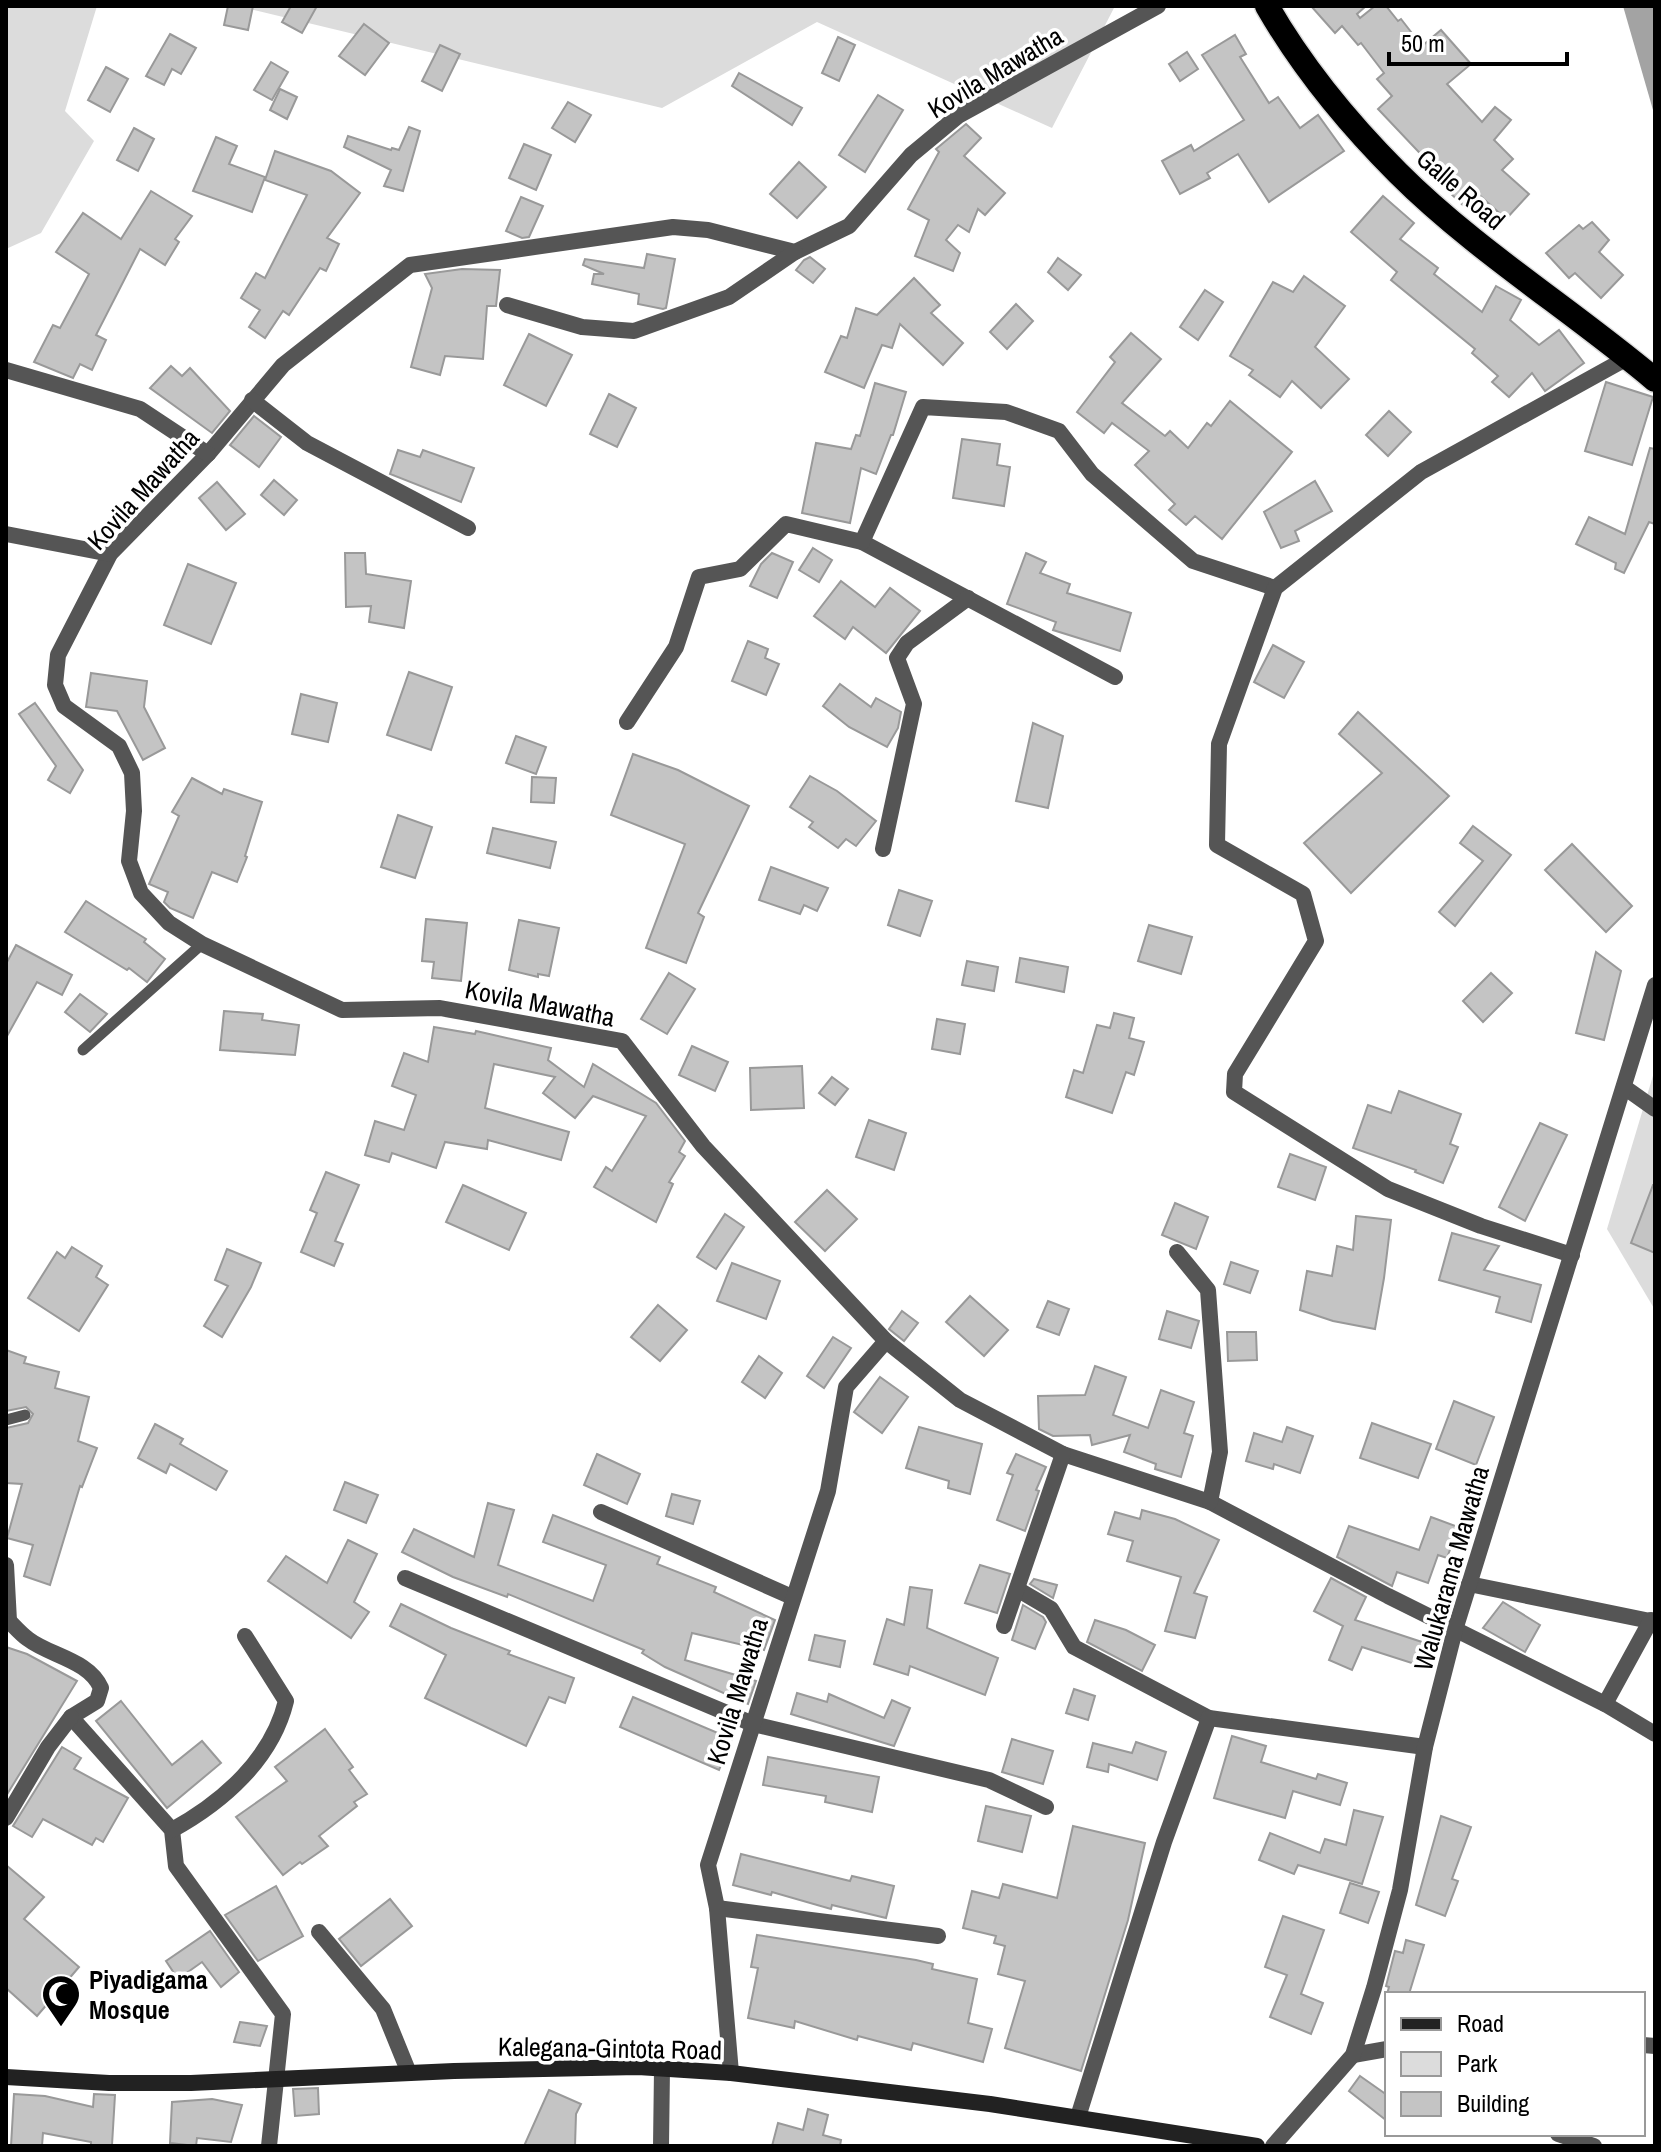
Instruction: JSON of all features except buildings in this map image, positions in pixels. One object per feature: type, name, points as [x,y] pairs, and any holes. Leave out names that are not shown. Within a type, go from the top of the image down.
[{"type":"highway","name":"Galle Road","points":[[1267,6],[1335,103],[1399,174],[1479,243],[1655,380]]},
{"type":"main road","name":"Kalegana-Gintota Road","points":[[6,2077],[109,2083],[191,2083],[409,2073],[623,2067],[662,2069],[731,2073],[1078,2117],[1257,2146]]},
{"type":"street","name":"Kovila Mawatha","points":[[1158,6],[958,116],[911,155],[849,226],[795,252],[708,230],[673,227],[410,265],[283,365],[208,454],[110,554],[58,655],[55,685],[64,706],[119,746],[132,773],[134,811],[129,861],[141,893],[169,923],[202,944],[342,1010],[440,1008],[622,1041],[703,1146],[886,1341],[960,1400],[1063,1454],[1210,1502],[1455,1630],[1605,1704],[1655,1734]]},
{"type":"street","points":[[507,305],[582,327],[634,331],[729,297],[795,252]]},
{"type":"street","points":[[1572,1255],[1481,1226],[1388,1189],[1234,1092],[1235,1074],[1316,941],[1303,894],[1217,845],[1219,744],[1275,588],[1421,472],[1629,357]]},
{"type":"street","points":[[6,370],[140,409],[208,454]]},
{"type":"street","points":[[252,400],[307,443],[468,528]]},
{"type":"street","points":[[862,542],[923,407],[1006,412],[1059,431],[1092,474],[1193,561],[1275,588]]},
{"type":"street","points":[[627,722],[676,647],[699,577],[740,569],[786,524],[862,542],[1115,677]]},
{"type":"street","points":[[6,534],[110,554]]},
{"type":"street","points":[[883,849],[914,704],[897,658],[907,643],[968,598]]},
{"type":"street","name":"Walukarama Mawatha","points":[[1273,2146],[1353,2055],[1400,1890],[1425,1747],[1455,1630],[1655,985]]},
{"type":"street","points":[[1624,1087],[1655,1109]]},
{"type":"street","points":[[1177,1252],[1208,1290],[1220,1452],[1210,1502]]},
{"type":"street","name":"Kovila Mawatha","points":[[731,2073],[717,1908],[708,1865],[828,1491],[846,1387],[886,1341]]},
{"type":"street","points":[[1004,1626],[1063,1454]]},
{"type":"street","points":[[601,1512],[792,1597]]},
{"type":"street","points":[[6,1565],[8,1622],[29,1640],[97,1679],[101,1688],[97,1701],[71,1717],[48,1747],[6,1818]]},
{"type":"street","points":[[405,1578],[753,1724],[989,1780],[1046,1807]]},
{"type":"street","points":[[1469,1584],[1653,1621],[1605,1704]]},
{"type":"street","points":[[1017,1589],[1051,1609],[1074,1647],[1209,1718],[1425,1747]]},
{"type":"street","points":[[172,1830],[204,1812],[239,1783],[281,1724],[286,1701],[245,1636]]},
{"type":"street","points":[[71,1717],[172,1830],[176,1866],[283,2014],[269,2146]]},
{"type":"street","points":[[1078,2117],[1164,1842],[1209,1718]]},
{"type":"street","points":[[717,1908],[938,1936]]},
{"type":"street","points":[[319,1932],[383,2009],[409,2073]]},
{"type":"street","points":[[1353,2055],[1385,2049]]},
{"type":"street","points":[[661,2146],[662,2069]]},
{"type":"street","points":[[1564,2136],[1594,2146]]},
{"type":"lane","points":[[83,1050],[202,944]]},
{"type":"lane","points":[[6,1420],[25,1415]]},
{"type":"green space","points":[[6,6],[97,6],[65,111],[94,141],[41,233],[6,249]]},
{"type":"green space","points":[[237,6],[1115,6],[1052,128],[817,22],[662,108]]},
{"type":"green space","points":[[1655,1069],[1655,1310],[1607,1229]]},
{"type":"shaded area","points":[[1623,6],[1655,6],[1655,117]]},
{"type":"place","name":"Piyadigama Mosque","points":[[61,2028]]}]
